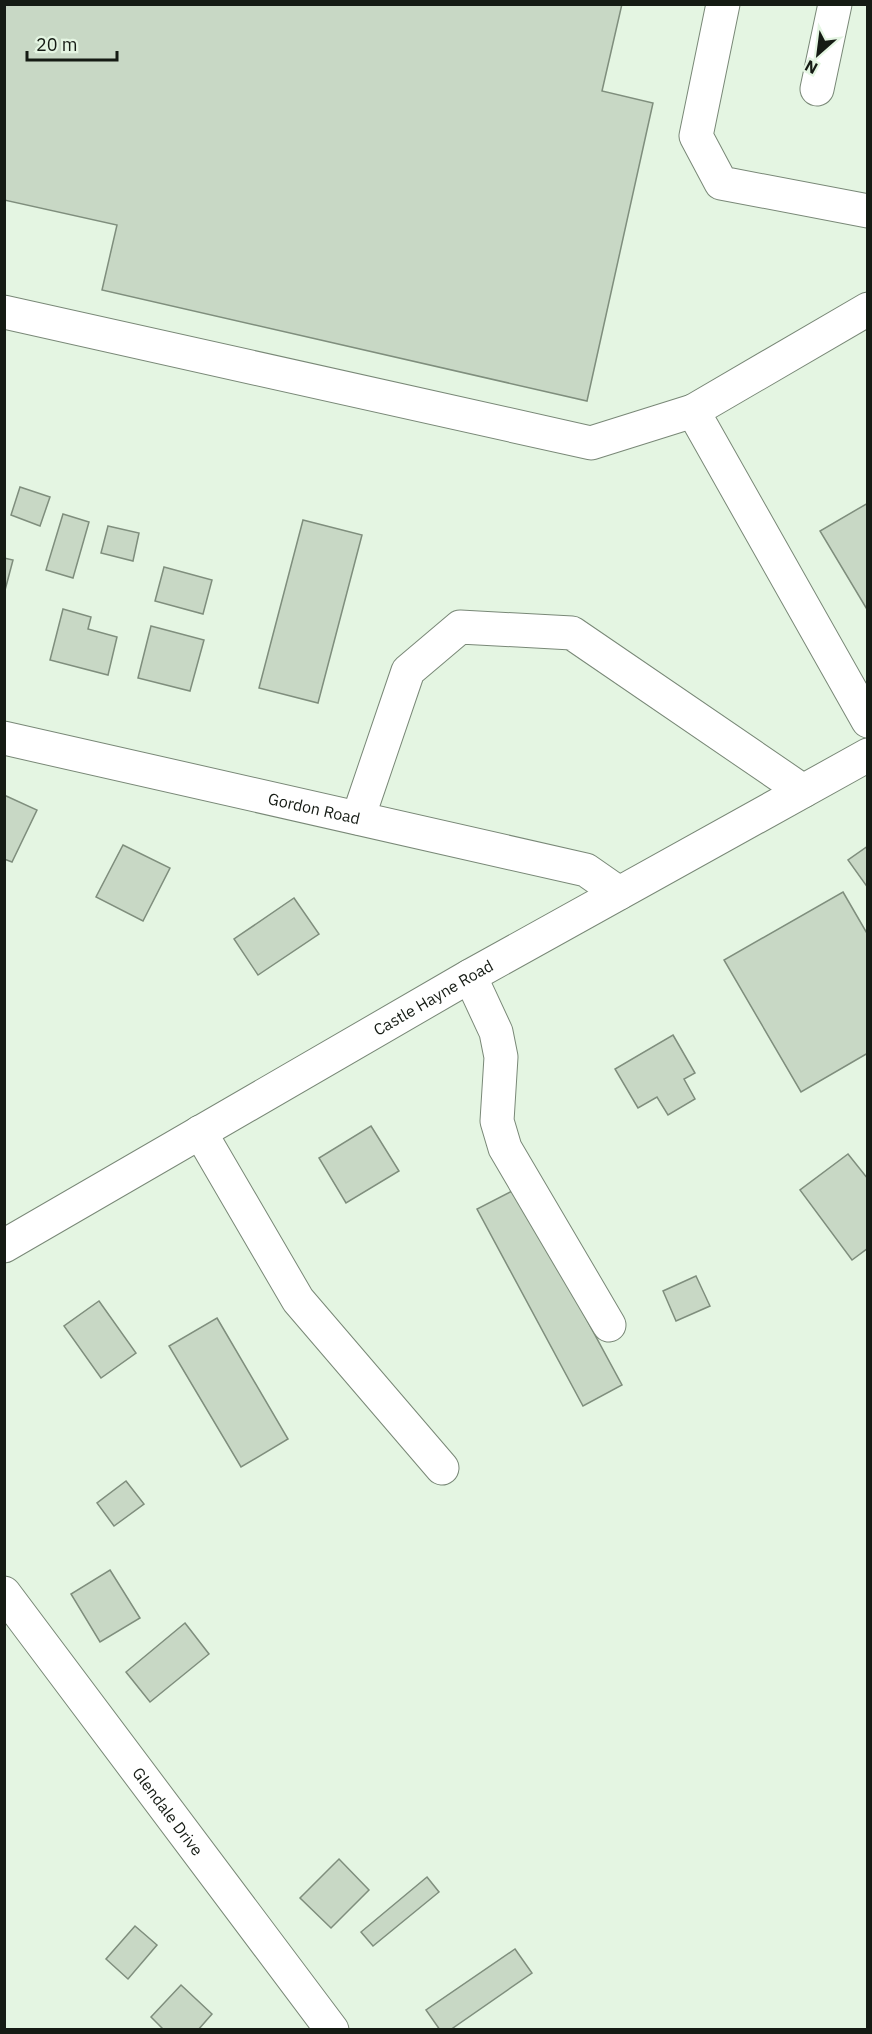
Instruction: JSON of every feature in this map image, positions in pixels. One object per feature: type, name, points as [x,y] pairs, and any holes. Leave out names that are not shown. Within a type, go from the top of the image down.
[{"type":"street","points":[[723,4],[696,136],[721,183],[867,211]]},
{"type":"street","points":[[817,90],[835,4]]},
{"type":"street","points":[[4,312],[591,443],[693,411],[867,309]]},
{"type":"street","points":[[693,411],[867,721]]},
{"type":"street","points":[[358,818],[408,671],[460,627],[572,633],[803,791]]},
{"type":"street","name":"Gordon Road","points":[[4,738],[586,870],[619,893]]},
{"type":"street","name":"Castle Hayne Road","points":[[4,1246],[470,976],[867,755]]},
{"type":"street","points":[[470,976],[496,1032],[501,1057],[497,1121],[505,1148],[609,1326]]},
{"type":"street","points":[[200,1132],[298,1300],[442,1468]]},
{"type":"street","name":"Glendale Drive","points":[[4,1593],[332,2030]]},
{"type":"building","points":[[4,4],[622,4],[602,91],[653,103],[587,401],[102,290],[117,225],[4,200]]},
{"type":"building","points":[[20,487],[50,497],[40,526],[11,515]]},
{"type":"building","points":[[868,503],[868,611],[820,531]]},
{"type":"building","points":[[63,514],[89,522],[73,578],[46,570]]},
{"type":"building","points":[[303,520],[362,535],[318,703],[259,688]]},
{"type":"building","points":[[108,526],[139,533],[133,561],[101,553]]},
{"type":"building","points":[[4,558],[13,560],[4,594]]},
{"type":"building","points":[[164,567],[212,580],[203,614],[155,601]]},
{"type":"building","points":[[63,609],[91,617],[88,629],[117,637],[108,675],[50,660]]},
{"type":"building","points":[[151,626],[204,640],[190,691],[138,678]]},
{"type":"building","points":[[4,795],[37,810],[12,862],[4,859]]},
{"type":"building","points":[[123,845],[170,868],[143,921],[96,897]]},
{"type":"building","points":[[868,846],[868,888],[848,860]]},
{"type":"building","points":[[843,892],[868,935],[868,1053],[801,1092],[724,960]]},
{"type":"building","points":[[294,898],[319,934],[258,975],[234,939]]},
{"type":"building","points":[[673,1035],[695,1073],[684,1079],[695,1099],[668,1115],[657,1097],[638,1108],[615,1069]]},
{"type":"building","points":[[371,1126],[399,1171],[346,1203],[319,1158]]},
{"type":"building","points":[[848,1154],[868,1179],[868,1248],[852,1260],[800,1190]]},
{"type":"building","points":[[516,1189],[622,1385],[583,1406],[477,1209]]},
{"type":"building","points":[[696,1276],[710,1306],[676,1321],[663,1291]]},
{"type":"building","points":[[99,1301],[136,1353],[101,1378],[64,1326]]},
{"type":"building","points":[[217,1318],[288,1439],[241,1467],[169,1346]]},
{"type":"building","points":[[126,1481],[144,1504],[114,1526],[97,1503]]},
{"type":"building","points":[[110,1570],[140,1618],[100,1642],[71,1594]]},
{"type":"building","points":[[185,1623],[209,1654],[150,1702],[126,1672]]},
{"type":"building","points":[[339,1859],[369,1890],[331,1928],[300,1898]]},
{"type":"building","points":[[427,1877],[439,1892],[373,1946],[361,1932]]},
{"type":"building","points":[[135,1926],[157,1945],[128,1979],[106,1959]]},
{"type":"building","points":[[515,1949],[532,1973],[450,2030],[440,2030],[426,2010]]},
{"type":"building","points":[[181,1985],[212,2014],[198,2030],[164,2030],[151,2017]]}]
